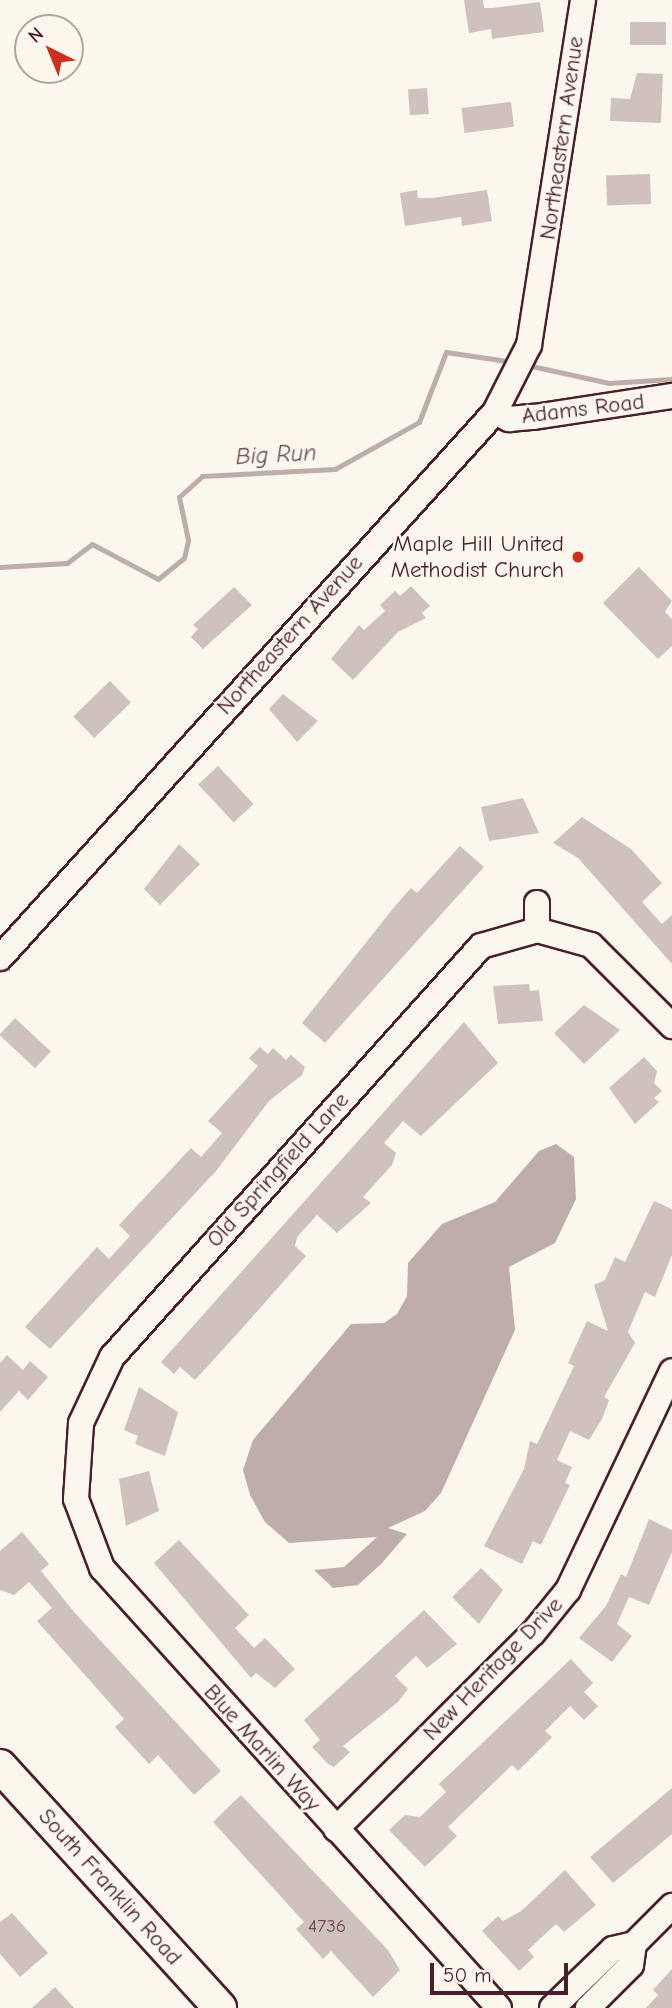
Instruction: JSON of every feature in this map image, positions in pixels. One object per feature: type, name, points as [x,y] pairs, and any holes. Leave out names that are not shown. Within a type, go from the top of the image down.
[{"type":"main road","name":"South Franklin Road","points":[[0,1766],[220,2008]]},
{"type":"street","name":"Northeastern Avenue","points":[[0,958],[495,412],[513,381],[528,345],[583,0]]},
{"type":"street","name":"Adams Road","points":[[495,412],[509,419],[534,417],[672,396]]},
{"type":"street","points":[[537,903],[537,930],[606,956],[672,1026]]},
{"type":"street","name":"Old Springfield Lane","points":[[75,1461],[92,1390],[112,1357],[459,966],[481,946],[537,930]]},
{"type":"street","name":"New Heritage Drive","points":[[336,1829],[550,1614],[586,1559],[672,1371]]},
{"type":"street","name":"Blue Marlin Way","points":[[75,1461],[76,1499],[102,1568],[499,2008]]},
{"type":"street","points":[[552,2008],[613,1949],[634,1944],[672,1906]]},
{"type":"street","points":[[588,2008],[631,1965],[634,1944]]},
{"type":"shaded area","points":[[556,1144],[574,1157],[576,1199],[555,1243],[509,1267],[515,1330],[441,1493],[425,1511],[388,1528],[407,1534],[358,1585],[333,1588],[314,1570],[344,1567],[377,1537],[289,1543],[265,1522],[250,1495],[243,1470],[253,1440],[351,1324],[384,1323],[397,1314],[407,1296],[408,1263],[442,1224],[495,1202],[539,1151]]},
{"type":"building","points":[[464,0],[483,0],[484,8],[540,2],[544,32],[492,39],[491,29],[469,33]]},
{"type":"building","points":[[630,22],[666,22],[666,45],[630,45]]},
{"type":"building","points":[[637,73],[663,74],[661,123],[610,121],[611,98],[630,99]]},
{"type":"building","points":[[427,88],[429,114],[410,115],[408,89]]},
{"type":"building","points":[[511,102],[514,127],[464,133],[461,108]]},
{"type":"building","points":[[650,174],[651,204],[607,206],[606,176]]},
{"type":"building","points":[[417,190],[418,198],[432,198],[487,190],[492,221],[462,226],[461,217],[405,226],[400,193]]},
{"type":"building","points":[[639,567],[672,601],[665,612],[672,619],[672,646],[658,659],[603,603]]},
{"type":"building","points":[[411,586],[430,606],[422,613],[426,618],[398,632],[353,680],[331,659],[359,625],[364,630],[385,611],[380,605],[395,591],[400,596]]},
{"type":"building","points":[[234,587],[252,605],[203,649],[191,637],[198,629],[193,625]]},
{"type":"building","points":[[110,681],[131,703],[94,738],[73,716]]},
{"type":"building","points":[[283,694],[318,721],[297,742],[269,709]]},
{"type":"building","points":[[218,766],[253,804],[234,822],[198,784]]},
{"type":"building","points":[[523,798],[539,833],[489,841],[481,807]]},
{"type":"building","points":[[582,817],[631,849],[662,883],[642,902],[662,924],[672,915],[672,964],[578,858],[553,843]]},
{"type":"building","points":[[179,844],[200,864],[160,905],[144,889]]},
{"type":"building","points":[[460,846],[484,867],[325,1043],[302,1023],[411,888],[417,893]]},
{"type":"building","points":[[529,984],[530,991],[539,990],[543,1021],[498,1024],[493,986]]},
{"type":"building","points":[[584,1005],[620,1030],[584,1064],[554,1033]]},
{"type":"building","points":[[15,1018],[51,1051],[35,1068],[0,1035]]},
{"type":"building","points":[[464,1022],[498,1063],[421,1136],[403,1121],[384,1143],[396,1153],[392,1165],[363,1197],[371,1203],[337,1233],[317,1215],[297,1237],[295,1246],[306,1256],[238,1333],[195,1380],[180,1367],[174,1374],[161,1362]]},
{"type":"building","points":[[260,1047],[268,1054],[273,1048],[286,1060],[291,1055],[305,1067],[302,1075],[269,1101],[216,1171],[50,1349],[25,1327],[97,1247],[109,1259],[130,1236],[119,1225],[191,1148],[201,1157],[222,1133],[208,1121],[258,1066],[249,1058]]},
{"type":"building","points":[[644,1057],[657,1071],[654,1083],[662,1091],[654,1098],[659,1102],[635,1124],[609,1088]]},
{"type":"building","points":[[654,1201],[672,1209],[672,1255],[655,1297],[645,1292],[628,1332],[635,1343],[604,1397],[609,1400],[602,1419],[589,1440],[570,1431],[557,1460],[572,1467],[565,1483],[570,1485],[541,1545],[533,1541],[522,1564],[484,1546],[524,1469],[530,1441],[537,1444],[574,1366],[568,1363],[587,1321],[608,1331],[594,1285],[605,1280],[615,1257],[625,1262]]},
{"type":"building","points":[[7,1355],[23,1370],[30,1361],[48,1377],[28,1400],[19,1391],[0,1412],[0,1363]]},
{"type":"building","points":[[139,1387],[178,1412],[165,1456],[135,1444],[138,1436],[124,1430]]},
{"type":"building","points":[[149,1471],[159,1511],[126,1526],[119,1479]]},
{"type":"building","points":[[649,1519],[672,1530],[672,1552],[649,1605],[629,1597],[617,1624],[632,1636],[612,1662],[579,1638],[606,1606],[621,1574],[626,1577]]},
{"type":"building","points":[[22,1532],[49,1564],[41,1571],[75,1613],[221,1771],[194,1795],[158,1755],[149,1764],[115,1727],[124,1719],[37,1621],[52,1608],[29,1582],[14,1595],[0,1590],[0,1551]]},
{"type":"building","points":[[179,1540],[249,1615],[235,1628],[254,1648],[265,1638],[295,1669],[275,1688],[256,1673],[251,1678],[154,1563]]},
{"type":"building","points":[[481,1568],[503,1590],[479,1624],[452,1597]]},
{"type":"building","points":[[424,1610],[457,1644],[427,1668],[416,1656],[395,1676],[408,1689],[398,1702],[343,1746],[350,1752],[334,1767],[328,1764],[312,1747],[320,1740],[304,1720]]},
{"type":"building","points":[[571,1659],[593,1683],[584,1692],[598,1706],[584,1720],[570,1706],[545,1731],[552,1737],[518,1771],[512,1765],[448,1827],[457,1836],[425,1867],[389,1830],[405,1815],[420,1817],[446,1792],[439,1784]]},
{"type":"building","points":[[672,1788],[672,1834],[613,1883],[590,1857]]},
{"type":"building","points":[[241,1795],[388,1950],[400,1970],[373,1997],[331,1951],[323,1959],[296,1929],[304,1922],[213,1822]]},
{"type":"building","points":[[565,1870],[596,1905],[564,1932],[556,1924],[528,1950],[534,1957],[519,1971],[482,1931],[498,1916],[503,1921],[521,1911]]},
{"type":"building","points":[[12,1913],[48,1953],[20,1977],[0,1954],[0,1922]]},
{"type":"building","points":[[672,1969],[672,2008],[646,2008],[658,1995],[653,1990]]},
{"type":"building","points":[[55,1987],[74,2008],[32,2008]]},
{"type":"waterway","name":"Big Run","points":[[0,567],[67,563],[92,544],[158,579],[184,558],[188,540],[179,497],[202,476],[335,469],[419,422],[446,352],[514,362]]},
{"type":"waterway","name":"Big Run","points":[[527,365],[609,383],[672,379]]},
{"type":"place","name":"Maple Hill United Methodist Church","points":[[578,557]]}]
